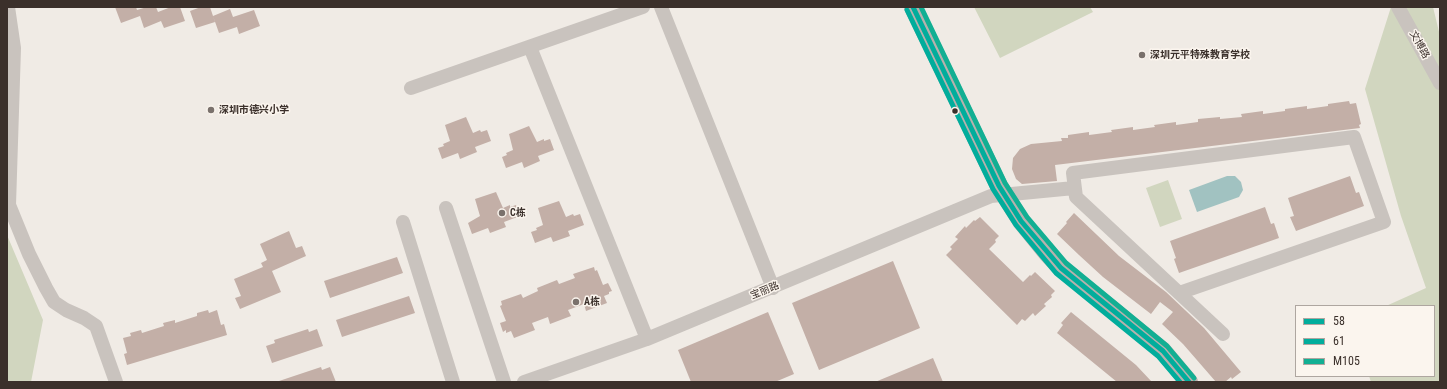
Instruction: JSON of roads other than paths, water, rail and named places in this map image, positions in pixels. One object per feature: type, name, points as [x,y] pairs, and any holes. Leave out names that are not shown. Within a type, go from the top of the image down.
[{"type":"main road","points":[[900,7],[997,196],[1011,228],[1038,261],[1069,291],[1154,360],[1174,382]]},
{"type":"main road","points":[[913,7],[990,168],[997,196],[1021,221],[1047,253],[1077,281],[1163,351],[1189,382]]},
{"type":"street","points":[[8,7],[14,48],[9,205],[29,254],[54,302],[96,326],[116,382]]},
{"type":"street","points":[[412,88],[643,7]]},
{"type":"street","points":[[661,7],[773,288]]},
{"type":"street","name":"文博路","points":[[1398,7],[1440,83]]},
{"type":"street","points":[[530,47],[647,339]]},
{"type":"street","points":[[1179,293],[1384,222],[1354,137],[1073,173],[1076,197],[1179,293],[1223,334]]},
{"type":"street","name":"宝丽路","points":[[524,382],[647,339],[997,196],[1074,188]]},
{"type":"street","points":[[446,208],[504,382]]},
{"type":"street","points":[[403,222],[453,382]]},
{"type":"water","points":[[1227,176],[1235,176],[1241,182],[1243,190],[1239,197],[1197,212],[1189,190]]},
{"type":"place","name":"深圳元平特殊教育学校","points":[[1142,55]]},
{"type":"place","name":"深圳市德兴小学","points":[[211,110]]},
{"type":"place","name":"C栋","points":[[502,213]]},
{"type":"place","name":"A栋","points":[[576,302]]}]
